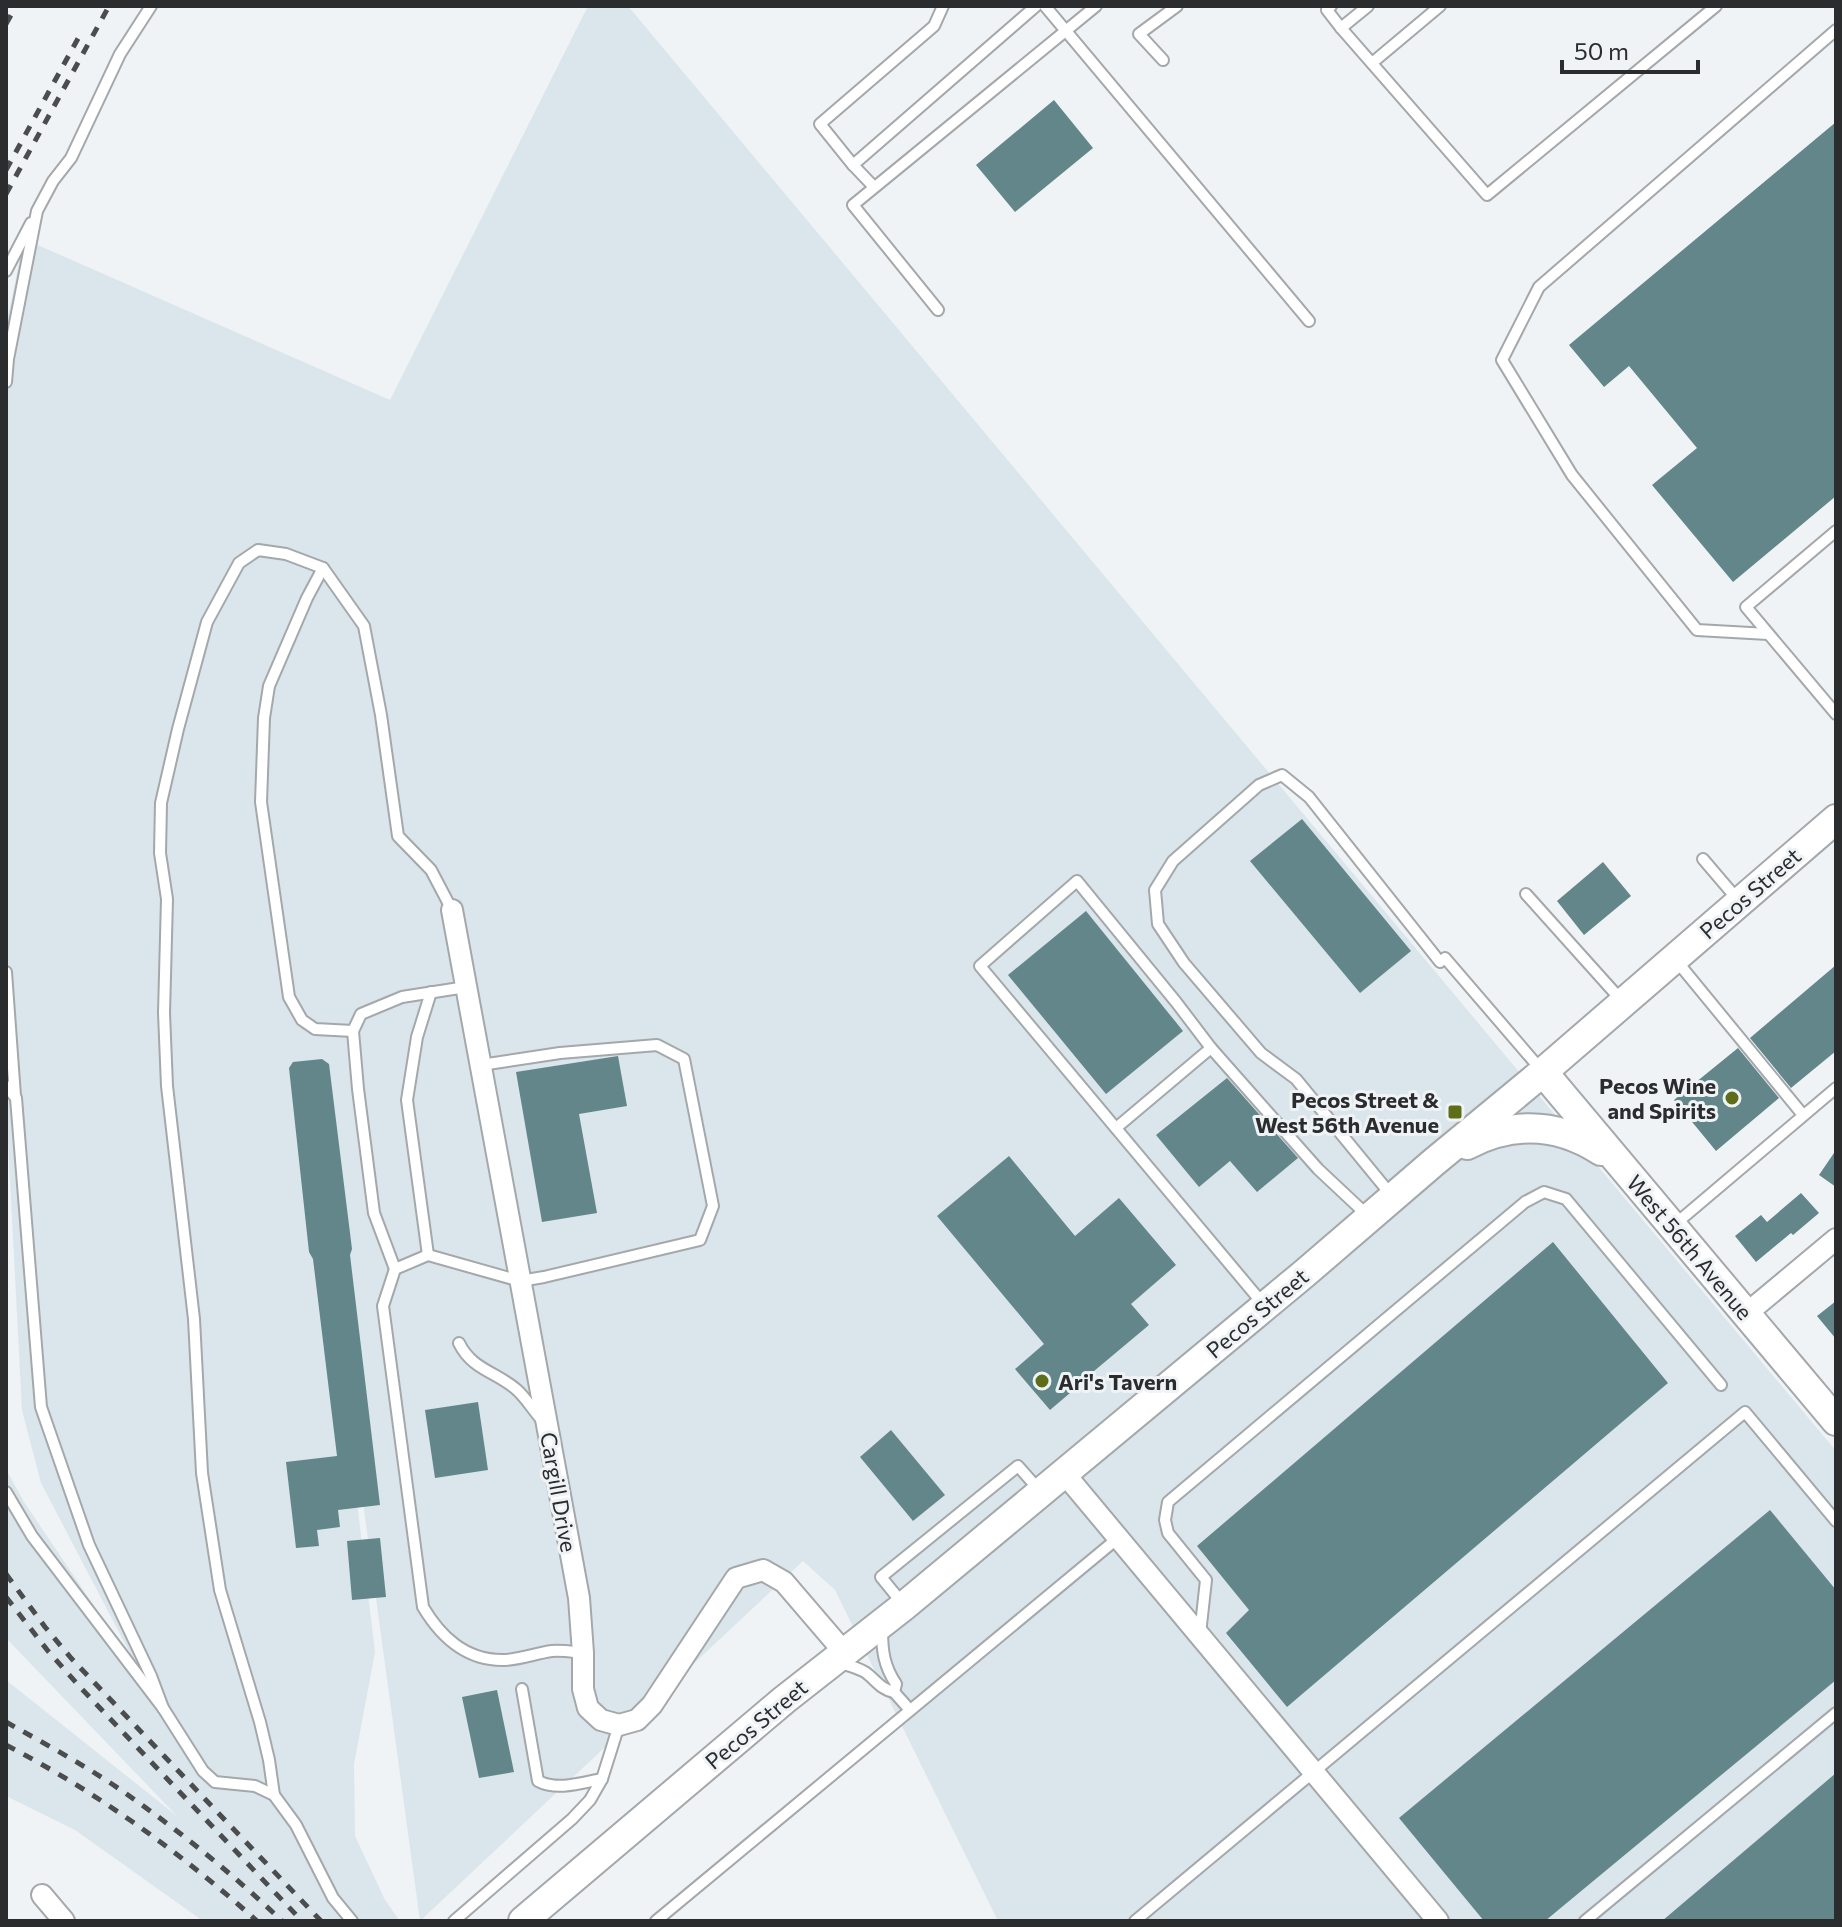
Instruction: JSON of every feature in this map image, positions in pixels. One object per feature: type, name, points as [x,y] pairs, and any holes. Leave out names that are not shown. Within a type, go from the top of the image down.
[{"type":"main road","name":"Pecos Street","points":[[523,1921],[784,1700],[1265,1307],[1836,819]]},
{"type":"main road","name":"West 56th Avenue","points":[[1543,1072],[1836,1421]]},
{"type":"main road","points":[[1434,1162],[1483,1137],[1501,1131],[1534,1128],[1555,1130],[1579,1138],[1618,1161]]},
{"type":"street","name":"Cargill Drive","points":[[452,910],[579,1598],[583,1689],[588,1708],[601,1720],[619,1725]]},
{"type":"street","points":[[1746,1314],[1836,1239]]},
{"type":"street","points":[[1064,1473],[1438,1921]]},
{"type":"street","points":[[619,1725],[637,1720],[652,1705],[736,1578],[763,1570],[784,1582],[838,1657]]},
{"type":"street","points":[[42,1895],[64,1921]]},
{"type":"lane","points":[[6,271],[53,181],[71,158],[120,54],[151,6]]},
{"type":"lane","points":[[874,187],[820,124],[934,26],[943,6]]},
{"type":"lane","points":[[853,165],[1036,6]]},
{"type":"lane","points":[[1045,6],[1309,321]]},
{"type":"lane","points":[[938,310],[853,205],[1096,6]]},
{"type":"lane","points":[[1163,60],[1139,34],[1177,6]]},
{"type":"lane","points":[[1331,6],[1327,10],[1341,28],[1487,195],[1716,6]]},
{"type":"lane","points":[[1341,28],[1368,6]]},
{"type":"lane","points":[[1372,63],[1440,6]]},
{"type":"lane","points":[[1768,634],[1697,630],[1572,475],[1502,360],[1539,287],[1836,30]]},
{"type":"lane","points":[[6,382],[37,211]]},
{"type":"lane","points":[[1836,531],[1746,607],[1836,714]]},
{"type":"lane","points":[[352,1921],[333,1898],[296,1825],[274,1795],[260,1722],[220,1590],[202,1473],[194,1319],[167,1086],[164,1013],[167,899],[160,853],[161,803],[207,622],[239,563],[258,550],[286,554],[323,568],[364,626],[381,715],[398,836],[431,870],[452,910]]},
{"type":"lane","points":[[323,568],[269,686],[264,718],[261,802],[289,997],[302,1020],[315,1029],[353,1031]]},
{"type":"lane","points":[[1393,1198],[1296,1079],[1261,1053],[1184,963],[1158,924],[1155,890],[1173,861],[1259,785],[1282,775],[1309,797],[1442,960],[1543,1072]]},
{"type":"lane","points":[[1703,859],[1740,902]]},
{"type":"lane","points":[[1265,1307],[980,966],[1077,881],[1211,1048],[1318,1169],[1370,1218]]},
{"type":"lane","points":[[1526,894],[1624,1003]]},
{"type":"lane","points":[[1675,959],[1803,1115]]},
{"type":"lane","points":[[6,976],[41,1407],[89,1545],[163,1708]]},
{"type":"lane","points":[[466,987],[402,997],[361,1014],[353,1031],[374,1213],[395,1269],[383,1306],[423,1607],[433,1623],[456,1646],[475,1655],[503,1660],[556,1651],[583,1653]]},
{"type":"lane","points":[[428,1255],[407,1100],[417,1037],[431,992]]},
{"type":"lane","points":[[395,1269],[428,1255],[520,1281],[700,1240],[713,1206],[684,1059],[657,1045],[560,1053],[481,1065]]},
{"type":"lane","points":[[1116,1128],[1211,1048]]},
{"type":"lane","points":[[6,1086],[16,1098]]},
{"type":"lane","points":[[1673,1226],[1836,1088]]},
{"type":"lane","points":[[1200,1636],[1206,1580],[1168,1533],[1165,1520],[1168,1502],[1525,1202],[1544,1192],[1566,1199],[1721,1385]]},
{"type":"lane","points":[[459,1343],[465,1355],[516,1390],[547,1427]]},
{"type":"lane","points":[[1135,1921],[1745,1412],[1836,1521]]},
{"type":"lane","points":[[6,1492],[32,1536],[163,1708],[203,1771],[215,1782],[255,1786],[274,1795]]},
{"type":"lane","points":[[656,1921],[1118,1538]]},
{"type":"lane","points":[[893,1614],[884,1660],[896,1684],[894,1692]]},
{"type":"lane","points":[[838,1657],[864,1672],[887,1691],[894,1692],[910,1710]]},
{"type":"lane","points":[[522,1689],[538,1781],[547,1786],[602,1779]]},
{"type":"lane","points":[[1585,1921],[1836,1713]]},
{"type":"lane","points":[[454,1921],[590,1800],[602,1779],[619,1725]]},
{"type":"shaded area","points":[[588,6],[628,6],[1836,1451],[1836,1921],[998,1921],[835,1590],[803,1561],[420,1921],[313,1136],[375,1652],[354,1764],[355,1836],[385,1900],[400,1921],[203,1921],[75,1830],[6,1796],[6,1680],[177,1816],[6,1638],[6,1469],[24,1502],[144,1680],[41,1483],[22,1410],[6,1104],[6,326],[24,239],[390,400]]},
{"type":"building","points":[[1054,100],[1093,148],[1015,212],[976,165]]},
{"type":"building","points":[[1836,122],[1836,496],[1733,582],[1652,485],[1697,448],[1629,366],[1604,387],[1569,345]]},
{"type":"building","points":[[1302,819],[1411,951],[1360,993],[1250,861]]},
{"type":"building","points":[[1603,862],[1631,896],[1584,935],[1557,901]]},
{"type":"building","points":[[1086,911],[1183,1031],[1106,1094],[1008,975]]},
{"type":"building","points":[[1836,965],[1836,1051],[1791,1088],[1750,1038]]},
{"type":"building","points":[[1738,1048],[1779,1098],[1716,1151],[1674,1100]]},
{"type":"building","points":[[618,1056],[627,1106],[579,1114],[597,1213],[542,1222],[516,1072]]},
{"type":"building","points":[[322,1059],[329,1064],[380,1505],[338,1510],[340,1527],[317,1530],[319,1546],[296,1548],[286,1462],[337,1456],[313,1259],[309,1252],[289,1068],[293,1062]]},
{"type":"building","points":[[1227,1078],[1298,1158],[1257,1192],[1230,1161],[1199,1187],[1156,1135]]},
{"type":"building","points":[[1836,1150],[1836,1187],[1819,1175]]},
{"type":"building","points":[[1009,1156],[1075,1236],[1119,1198],[1176,1265],[1131,1304],[1149,1325],[1050,1410],[1015,1369],[1044,1344],[937,1216]]},
{"type":"building","points":[[1801,1193],[1819,1213],[1756,1262],[1735,1236],[1761,1215],[1767,1222]]},
{"type":"building","points":[[1553,1242],[1668,1383],[1287,1707],[1226,1633],[1249,1610],[1197,1546]]},
{"type":"building","points":[[1836,1301],[1836,1339],[1817,1316]]},
{"type":"building","points":[[478,1402],[488,1470],[435,1478],[425,1410]]},
{"type":"building","points":[[891,1430],[945,1495],[913,1521],[860,1457]]},
{"type":"building","points":[[1770,1510],[1836,1590],[1836,1680],[1545,1921],[1484,1921],[1399,1818]]},
{"type":"building","points":[[380,1538],[386,1597],[352,1600],[347,1541]]},
{"type":"building","points":[[497,1690],[514,1772],[479,1778],[462,1697]]},
{"type":"building","points":[[1836,1773],[1836,1921],[1662,1921]]},
{"type":"railway","points":[[6,24],[16,6]]},
{"type":"railway","points":[[6,194],[109,6]]},
{"type":"railway","points":[[6,170],[81,33]]},
{"type":"railway","points":[[6,1574],[71,1658],[321,1921]]},
{"type":"railway","points":[[6,1597],[80,1687],[302,1921]]},
{"type":"railway","points":[[6,1722],[84,1766],[148,1809],[227,1871],[282,1921]]},
{"type":"railway","points":[[6,1745],[73,1783],[137,1825],[199,1871],[257,1921]]},
{"type":"place","name":"Pecos Wine and Spirits","points":[[1732,1098]]},
{"type":"place","name":"Pecos Street & West 56th Avenue","points":[[1455,1112]]},
{"type":"place","name":"Ari's Tavern","points":[[1042,1381]]}]
